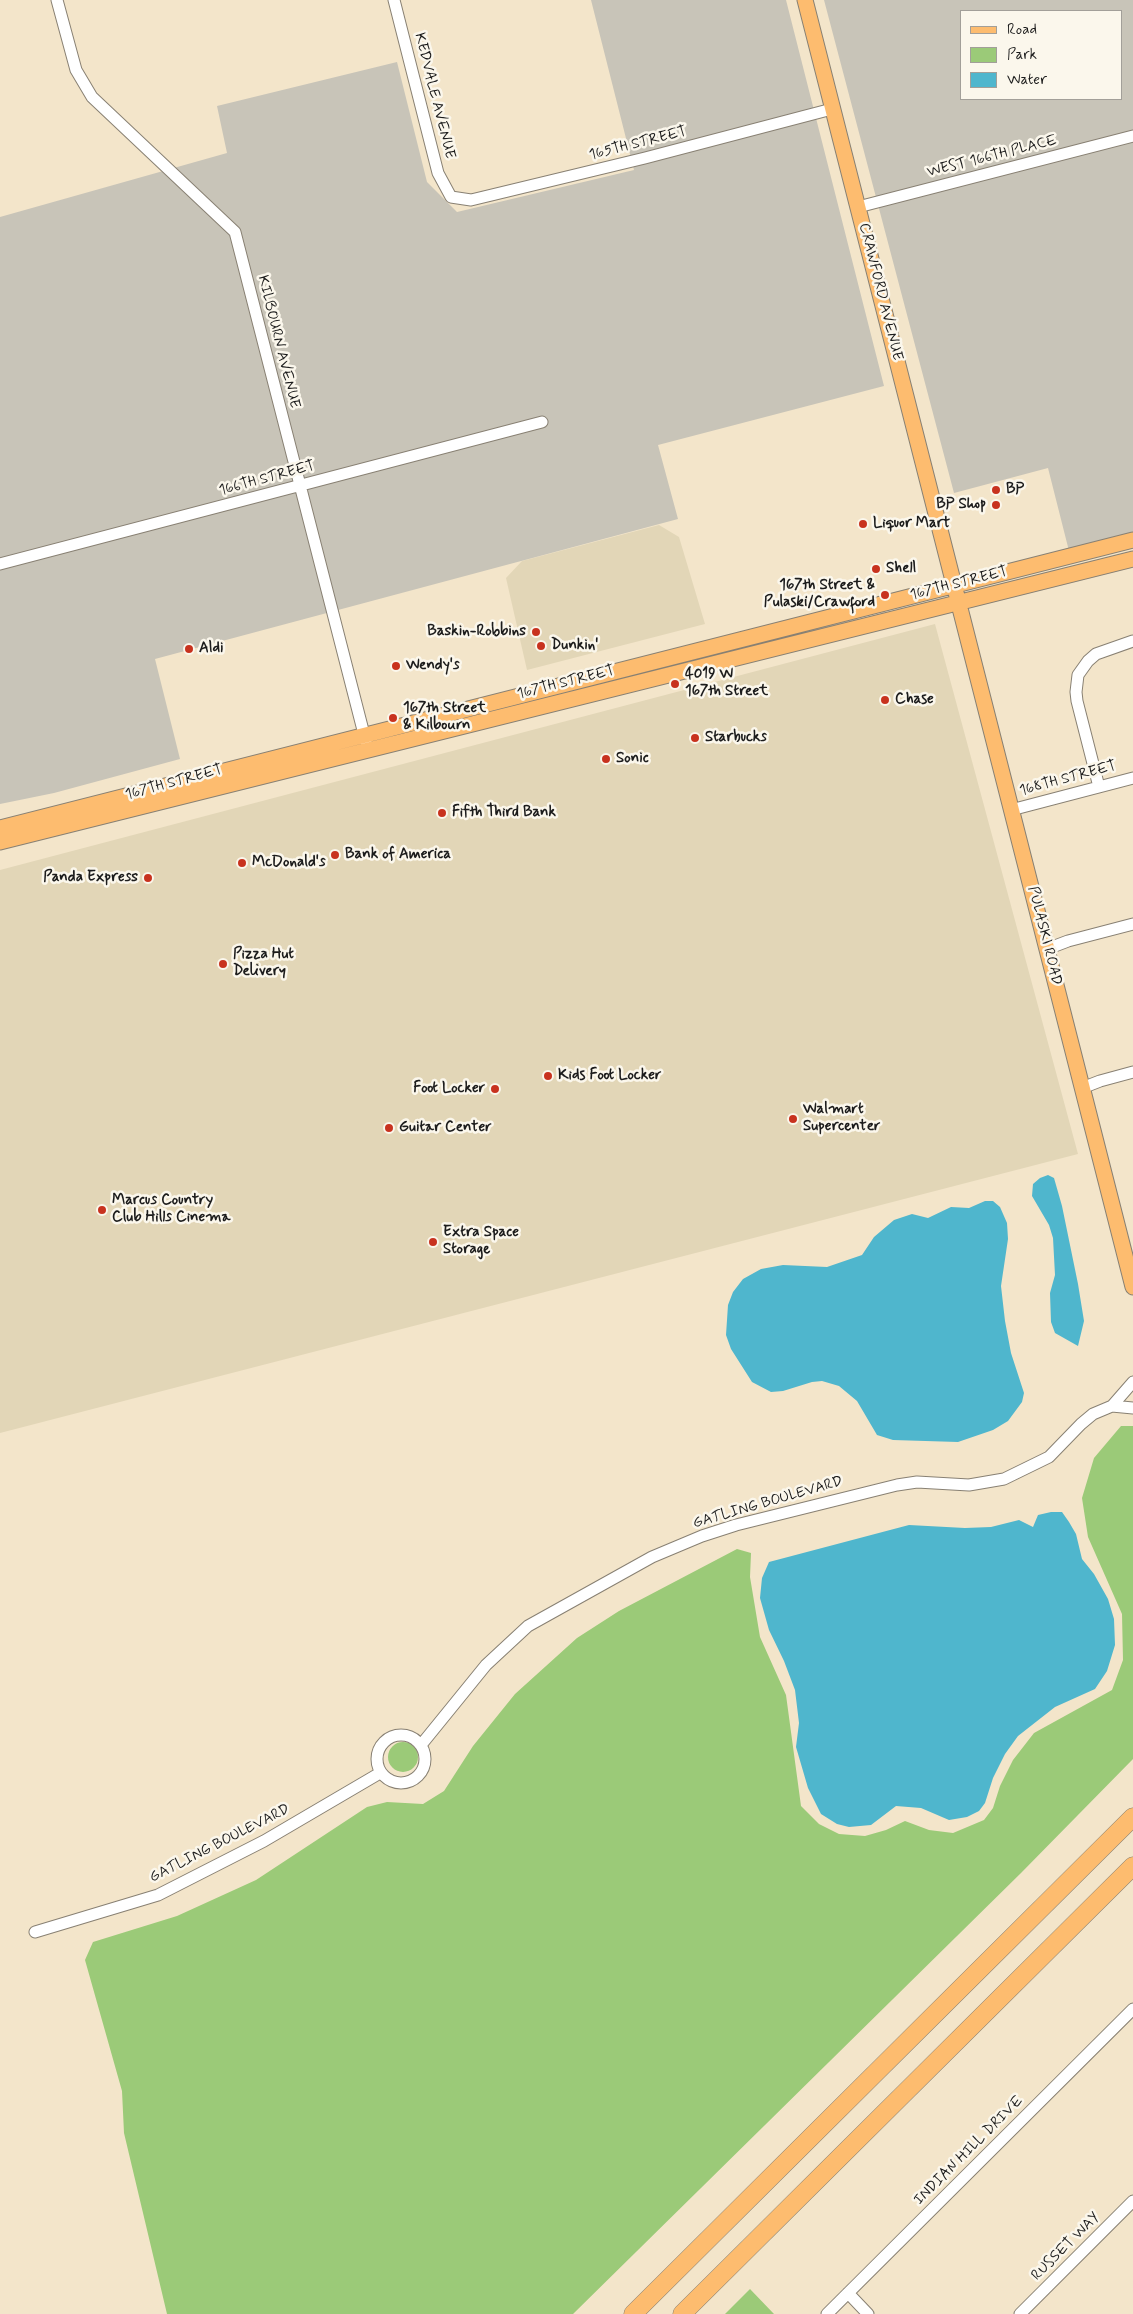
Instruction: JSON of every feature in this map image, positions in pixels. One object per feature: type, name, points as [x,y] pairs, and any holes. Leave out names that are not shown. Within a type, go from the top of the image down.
[{"type":"highway","points":[[633,2314],[1133,1817]]},
{"type":"highway","points":[[682,2314],[1133,1866]]},
{"type":"main road","name":"CRAWFORD AVENUE","points":[[805,0],[954,584]]},
{"type":"main road","name":"167TH STREET","points":[[0,828],[363,734],[1133,540]]},
{"type":"main road","name":"167TH STREET","points":[[0,842],[1133,559]]},
{"type":"main road","name":"PULASKI ROAD","points":[[954,584],[1133,1287]]},
{"type":"street","name":"KILBOURN AVENUE","points":[[57,0],[76,70],[92,97],[235,232],[368,751]]},
{"type":"street","name":"KEDVALE AVENUE","points":[[394,0],[438,173],[450,197]]},
{"type":"street","name":"165TH STREET","points":[[450,197],[471,200],[645,158],[832,108]]},
{"type":"street","name":"WEST 166TH PLACE","points":[[858,207],[1133,136]]},
{"type":"street","name":"166TH STREET","points":[[0,564],[542,422]]},
{"type":"street","points":[[1099,787],[1077,701],[1077,683],[1082,668],[1096,654],[1114,646],[1133,641]]},
{"type":"street","name":"168TH STREET","points":[[1012,810],[1133,778]]},
{"type":"street","points":[[1047,949],[1068,941],[1133,924]]},
{"type":"street","points":[[1082,1088],[1133,1072]]},
{"type":"street","name":"GATLING BOULEVARD","points":[[421,1745],[486,1665],[528,1626],[652,1558],[702,1536],[736,1525],[897,1485],[917,1482],[969,1485],[1004,1479],[1049,1456],[1093,1414],[1112,1406],[1133,1382]]},
{"type":"street","points":[[1112,1406],[1133,1408]]},
{"type":"street","points":[[401,1735],[416,1739],[421,1745],[426,1760],[420,1776],[413,1781],[396,1783],[388,1780],[380,1772],[377,1760],[378,1753],[386,1740],[401,1735]]},
{"type":"street","name":"GATLING BOULEVARD","points":[[35,1932],[166,1891],[264,1841],[380,1772]]},
{"type":"street","name":"INDIAN HILL DRIVE","points":[[827,2314],[1133,2009]]},
{"type":"street","name":"RUSSET WAY","points":[[1020,2314],[1133,2201]]},
{"type":"street","points":[[848,2293],[868,2314]]},
{"type":"shaded area","points":[[591,0],[786,0],[884,386],[658,445],[678,519],[155,659],[180,759],[54,793],[0,804],[0,217],[227,153],[217,106],[397,62],[427,182],[457,212],[634,170]]},
{"type":"shaded area","points":[[824,0],[1133,0],[1133,535],[1069,551],[1048,468],[954,493]]},
{"type":"shaded area","points":[[659,525],[679,537],[705,624],[527,670],[506,578],[522,561]]},
{"type":"shaded area","points":[[935,624],[1078,1154],[0,1433],[0,870]]},
{"type":"green space","points":[[1121,1426],[1133,1426],[1133,1759],[1021,1873],[573,2314],[167,2314],[124,2133],[122,2091],[85,1960],[93,1942],[177,1916],[256,1880],[367,1807],[387,1802],[423,1804],[444,1791],[473,1746],[515,1694],[577,1638],[619,1611],[737,1549],[751,1553],[750,1577],[760,1637],[786,1695],[801,1806],[819,1824],[839,1834],[865,1836],[886,1830],[905,1821],[929,1830],[953,1833],[984,1820],[993,1808],[1000,1786],[1013,1760],[1034,1733],[1112,1690],[1123,1660],[1122,1614],[1088,1537],[1082,1498],[1094,1458]]},
{"type":"green space","points":[[403,1742],[409,1743],[417,1751],[417,1763],[409,1771],[403,1772],[397,1771],[389,1763],[388,1757],[389,1751],[397,1743]]},
{"type":"green space","points":[[750,2289],[774,2314],[725,2314]]},
{"type":"water","points":[[1048,1175],[1054,1178],[1062,1206],[1078,1284],[1084,1321],[1078,1346],[1055,1333],[1051,1322],[1050,1293],[1055,1275],[1053,1238],[1049,1225],[1032,1196],[1033,1184],[1040,1178]]},
{"type":"water","points":[[985,1201],[993,1201],[1000,1207],[1007,1223],[1008,1239],[1001,1286],[1011,1353],[1024,1393],[1022,1402],[1008,1421],[993,1430],[958,1442],[893,1440],[877,1435],[857,1401],[839,1386],[822,1381],[812,1382],[783,1391],[771,1392],[752,1382],[731,1349],[726,1335],[728,1305],[733,1292],[743,1279],[761,1269],[783,1265],[827,1267],[862,1255],[874,1237],[894,1220],[912,1214],[928,1218],[951,1207],[969,1208]]},
{"type":"water","points":[[1062,1512],[1069,1522],[1076,1534],[1082,1559],[1094,1574],[1108,1599],[1114,1619],[1115,1645],[1107,1671],[1095,1689],[1055,1707],[1018,1736],[1005,1754],[993,1778],[985,1803],[979,1811],[967,1817],[949,1820],[921,1808],[896,1806],[871,1825],[849,1827],[837,1824],[821,1814],[808,1788],[796,1747],[799,1723],[795,1690],[769,1630],[760,1598],[762,1578],[769,1562],[909,1525],[965,1528],[991,1527],[1019,1520],[1033,1527],[1038,1515]]},
{"type":"place","name":"BP","points":[[996,490]]},
{"type":"place","name":"BP Shop","points":[[996,505]]},
{"type":"place","name":"Liquor Mart","points":[[863,524]]},
{"type":"place","name":"Shell","points":[[876,569]]},
{"type":"place","name":"167th Street & Pulaski/Crawford","points":[[885,595]]},
{"type":"place","name":"Baskin-Robbins","points":[[536,632]]},
{"type":"place","name":"Dunkin'","points":[[541,646]]},
{"type":"place","name":"Aldi","points":[[189,649]]},
{"type":"place","name":"Wendy's","points":[[396,666]]},
{"type":"place","name":"4019 W 167th Street","points":[[675,684]]},
{"type":"place","name":"Chase","points":[[885,700]]},
{"type":"place","name":"167th Street & Kilbourn","points":[[393,718]]},
{"type":"place","name":"Starbucks","points":[[695,738]]},
{"type":"place","name":"Sonic","points":[[606,759]]},
{"type":"place","name":"Fifth Third Bank","points":[[442,813]]},
{"type":"place","name":"Bank of America","points":[[335,855]]},
{"type":"place","name":"McDonald's","points":[[242,863]]},
{"type":"place","name":"Panda Express","points":[[148,878]]},
{"type":"place","name":"Pizza Hut Delivery","points":[[223,964]]},
{"type":"place","name":"Kids Foot Locker","points":[[548,1076]]},
{"type":"place","name":"Foot Locker","points":[[495,1089]]},
{"type":"place","name":"Walmart Supercenter","points":[[793,1119]]},
{"type":"place","name":"Guitar Center","points":[[389,1128]]},
{"type":"place","name":"Marcus Country Club Hills Cinema","points":[[102,1210]]},
{"type":"place","name":"Extra Space Storage","points":[[433,1242]]}]
